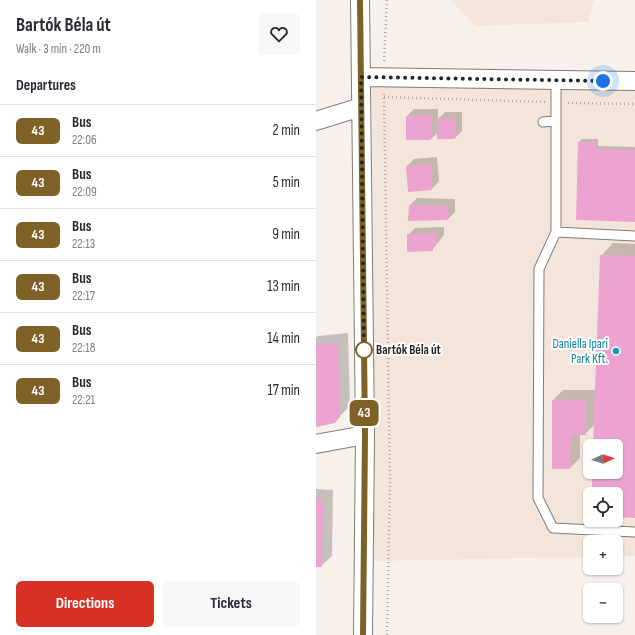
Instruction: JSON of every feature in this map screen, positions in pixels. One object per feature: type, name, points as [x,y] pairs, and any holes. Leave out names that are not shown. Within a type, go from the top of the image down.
[{"type":"street","points":[[360,0],[365,435],[364,635]]},
{"type":"street","points":[[361,77],[635,81]]},
{"type":"street","points":[[316,120],[361,106]]},
{"type":"street","points":[[316,444],[365,435]]},
{"type":"lane","points":[[556,80],[556,232],[539,269],[538,498],[553,528],[635,532]]},
{"type":"lane","points":[[543,122],[555,121]]},
{"type":"lane","points":[[556,232],[635,236]]},
{"type":"path","points":[[387,0],[384,78],[390,483],[387,635]]},
{"type":"path","points":[[384,97],[635,104]]},
{"type":"shaded area","points":[[451,0],[594,0],[588,22],[475,26]]},
{"type":"shaded area","points":[[372,82],[635,86],[635,556],[623,556],[623,535],[583,535],[583,557],[374,561]]},
{"type":"building","points":[[431,115],[431,140],[406,140],[406,116]]},
{"type":"building","points":[[437,118],[455,119],[455,139],[437,139]]},
{"type":"building","points":[[578,142],[595,142],[595,149],[635,150],[635,222],[576,220]]},
{"type":"building","points":[[431,164],[432,190],[408,192],[406,166]]},
{"type":"building","points":[[409,205],[449,206],[448,220],[408,221]]},
{"type":"building","points":[[407,234],[437,234],[437,244],[433,244],[433,251],[407,252]]},
{"type":"building","name":"Daniella Ipari Park Kft.","points":[[600,255],[635,256],[635,518],[623,517],[623,487],[592,487],[592,479],[623,479],[623,439],[593,439]]},
{"type":"building","points":[[338,343],[340,417],[335,423],[316,427],[316,345]]},
{"type":"building","points":[[552,400],[586,400],[586,435],[571,435],[570,469],[552,469]]},
{"type":"building","points":[[316,499],[323,500],[322,567],[316,567]]},
{"type":"bus line","name":"43","points":[[360,0],[365,435],[363,635]]},
{"type":"place","name":"Bartók Béla út","points":[[364,350]]},
{"type":"place","name":"Daniella Ipari Park Kft.","points":[[616,351]]},
{"type":"route","points":[[364,350],[364,357],[361,77],[603,81]]}]
